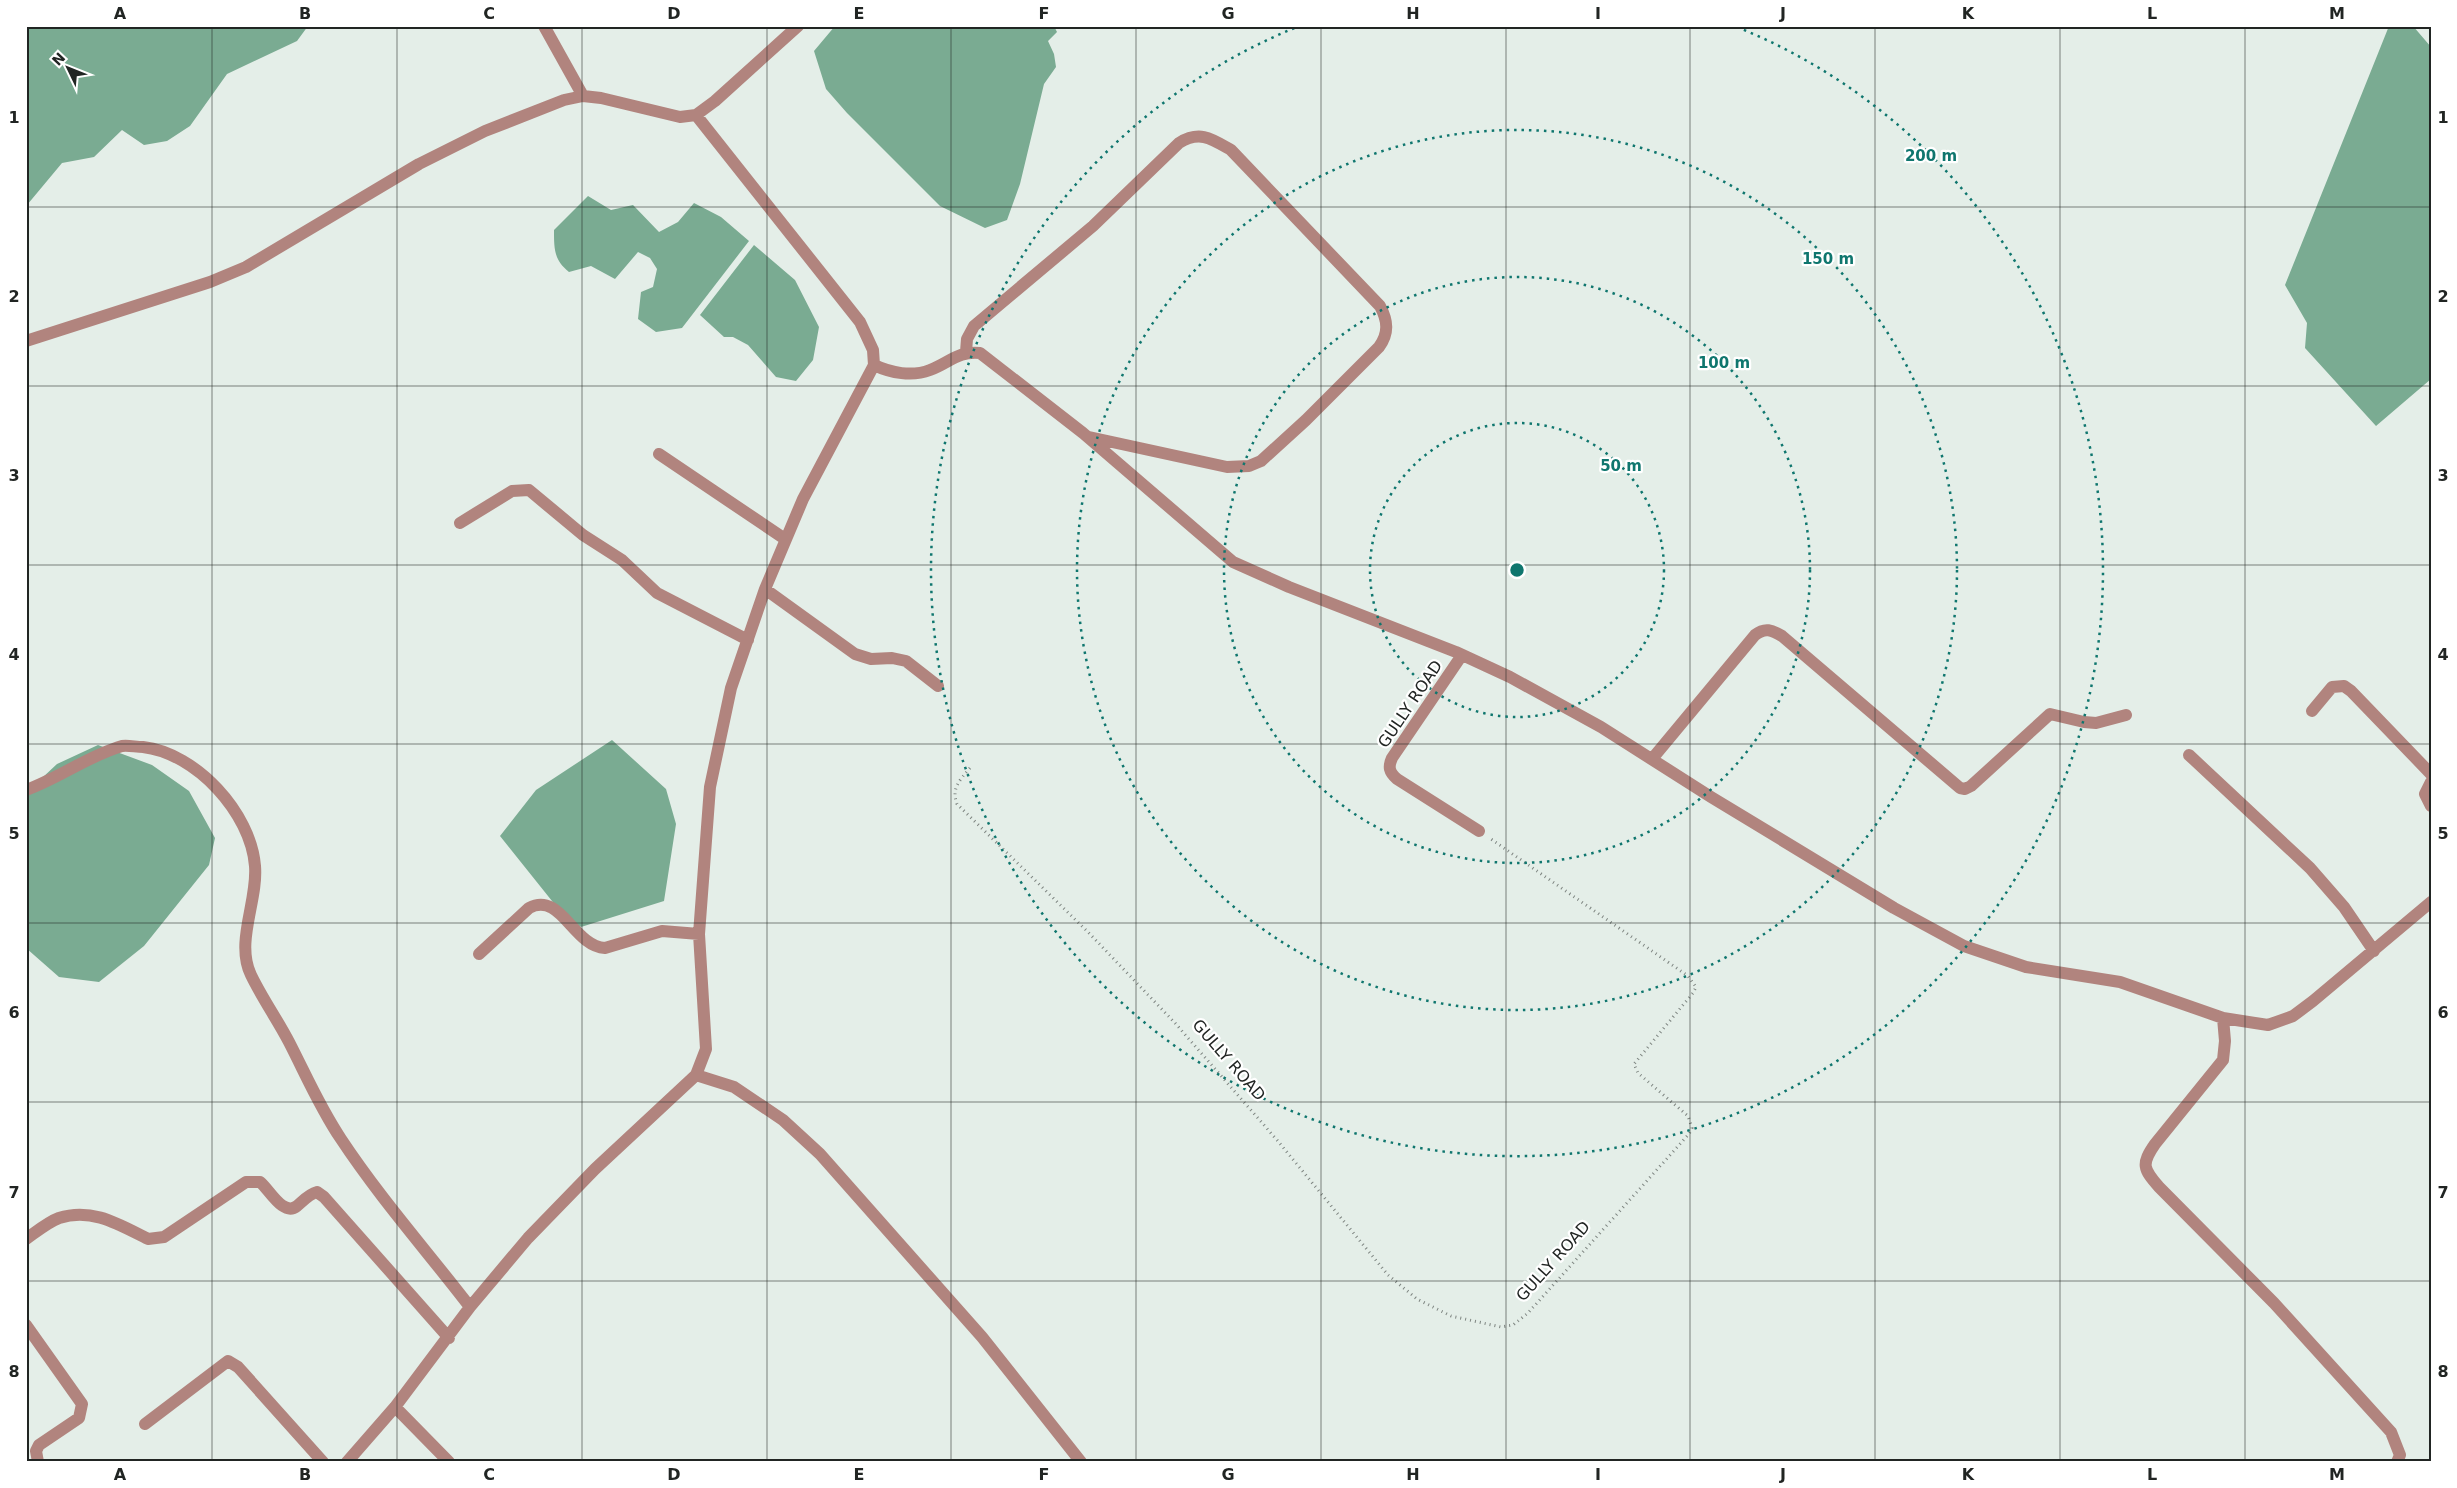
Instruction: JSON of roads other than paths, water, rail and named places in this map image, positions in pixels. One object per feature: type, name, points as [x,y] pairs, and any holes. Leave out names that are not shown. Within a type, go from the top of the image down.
[{"type":"street","points":[[544,26],[583,96]]},
{"type":"street","points":[[26,341],[210,282],[246,267],[419,164],[485,131],[564,100],[583,96],[680,117],[696,115],[715,101],[798,26]]},
{"type":"street","points":[[347,1462],[395,1407],[449,1338],[470,1307],[528,1238],[595,1169],[696,1075],[706,1049],[699,934],[710,787],[731,688],[765,589],[802,499],[874,365],[873,350],[860,322],[696,115]]},
{"type":"street","points":[[966,352],[967,339],[974,326],[1093,226],[1179,144],[1189,137],[1201,136],[1231,150],[1380,306],[1386,317],[1385,338],[1379,347],[1306,420],[1261,461],[1248,466],[1226,467],[1088,437]]},
{"type":"street","points":[[874,365],[886,370],[906,374],[929,371],[966,352],[980,354],[993,362],[1088,437],[1233,562],[1289,587],[1462,655],[1510,677],[1601,727],[1894,908],[1964,946],[2026,967],[2120,982],[2223,1018],[2268,1025],[2293,1016],[2431,902]]},
{"type":"street","points":[[659,454],[786,539]]},
{"type":"street","points":[[460,523],[512,492],[529,490],[583,535],[622,560],[657,593],[748,640]]},
{"type":"street","points":[[765,589],[855,654],[871,659],[892,658],[906,661],[938,686]]},
{"type":"street","points":[[1652,759],[1755,635],[1760,630],[1767,629],[1782,636],[1960,788],[1965,789],[1970,786],[2050,714],[2096,723],[2126,716]]},
{"type":"street","name":"GULLY ROAD","points":[[1462,655],[1392,758],[1389,766],[1391,773],[1397,779],[1479,831]]},
{"type":"street","points":[[2312,711],[2332,688],[2344,686],[2431,774]]},
{"type":"street","points":[[26,790],[124,746],[155,749],[183,761],[212,784],[236,814],[248,836],[255,865],[255,890],[246,938],[246,956],[250,973],[289,1042],[313,1093],[340,1139],[470,1307]]},
{"type":"street","points":[[2189,755],[2310,868],[2344,907],[2374,951]]},
{"type":"street","points":[[2431,782],[2425,794],[2431,806]]},
{"type":"street","points":[[479,954],[529,908],[545,903],[553,907],[584,941],[598,948],[605,948],[662,931],[699,934]]},
{"type":"street","points":[[2223,1018],[2225,1041],[2223,1060],[2155,1144],[2146,1157],[2144,1166],[2159,1187],[2274,1303],[2391,1432],[2401,1459]]},
{"type":"street","points":[[696,1075],[734,1086],[783,1120],[820,1154],[982,1337],[1081,1462]]},
{"type":"street","points":[[26,1239],[59,1218],[92,1215],[109,1219],[148,1239],[156,1240],[164,1238],[246,1182],[260,1182],[280,1204],[289,1210],[294,1209],[312,1193],[317,1192],[324,1197],[449,1338]]},
{"type":"street","points":[[26,1325],[82,1404],[79,1418],[39,1445],[36,1451],[38,1462]]},
{"type":"street","points":[[145,1424],[228,1361],[238,1367],[323,1462]]},
{"type":"street","points":[[395,1407],[449,1462]]}]
